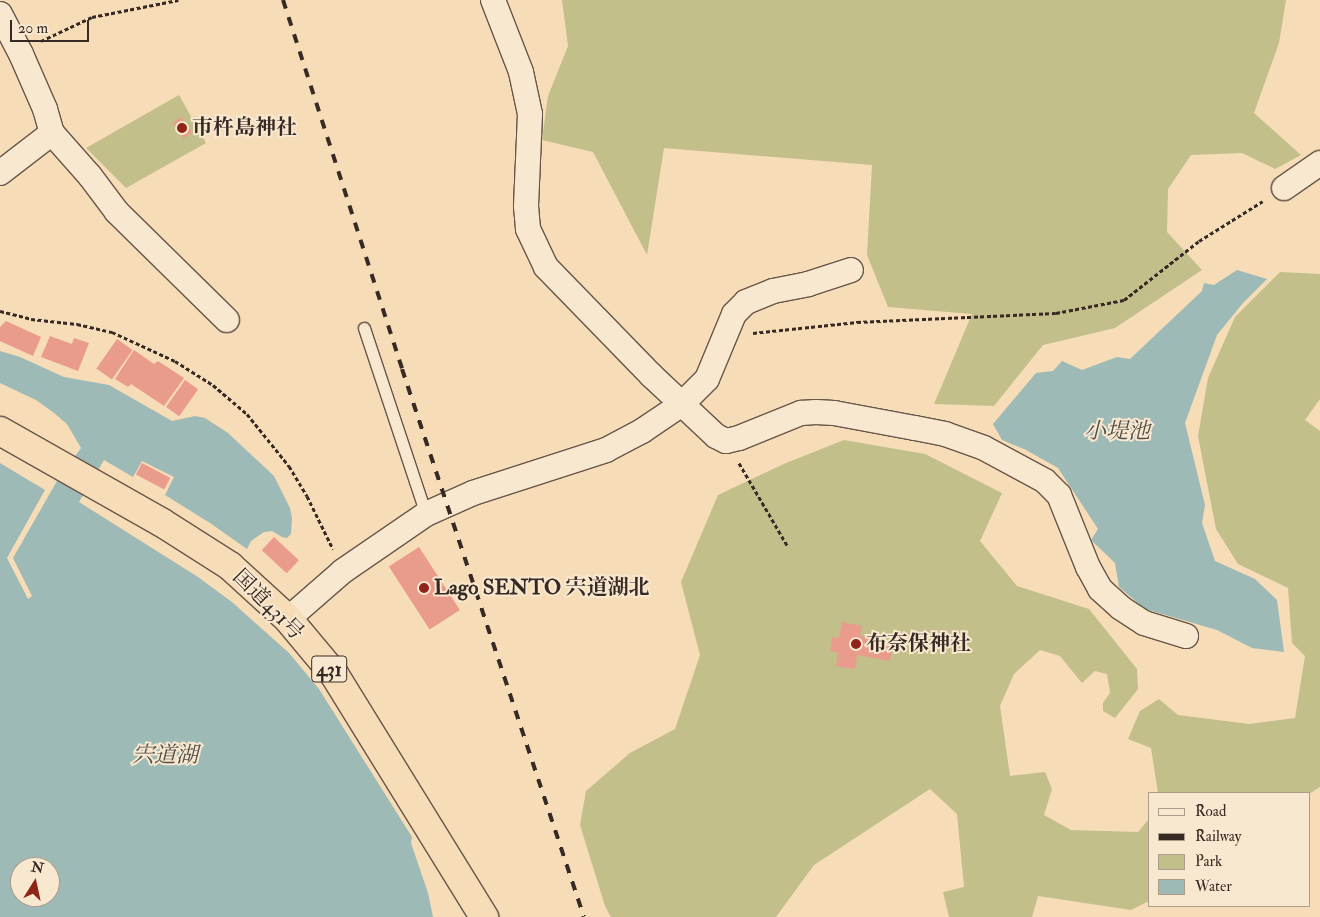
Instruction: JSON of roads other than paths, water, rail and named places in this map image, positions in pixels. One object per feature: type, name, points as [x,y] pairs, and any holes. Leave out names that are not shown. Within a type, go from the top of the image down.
[{"type":"highway","name":"国道431号","points":[[0,431],[102,487],[230,566],[288,619],[334,674],[484,917]]},
{"type":"street","points":[[493,0],[521,72],[530,114],[526,206],[528,229],[546,267],[716,436],[726,441],[801,413],[816,412],[834,413],[944,434],[984,448],[1045,481],[1059,495],[1088,567],[1100,589],[1121,608],[1144,623],[1186,636]]},
{"type":"street","points":[[0,14],[21,54],[52,132],[90,176],[117,212],[227,320]]},
{"type":"street","points":[[0,173],[52,132]]},
{"type":"street","points":[[1284,188],[1320,163]]},
{"type":"street","points":[[288,619],[343,571],[426,514],[473,492],[606,450],[642,431],[682,404],[707,379],[734,314],[746,302],[773,291],[808,284],[851,270]]},
{"type":"lane","points":[[364,328],[426,514]]},
{"type":"water","name":"小堤池","points":[[1237,270],[1267,279],[1243,303],[1217,335],[1185,423],[1205,505],[1202,523],[1215,561],[1255,579],[1277,600],[1284,652],[1252,648],[1217,630],[1145,609],[1119,587],[1115,563],[1091,540],[1098,529],[1058,468],[1026,450],[1002,440],[993,424],[1036,373],[1053,371],[1062,361],[1082,370],[1117,357],[1130,359],[1202,291],[1204,283],[1214,285]]},
{"type":"water","name":"宍道湖","points":[[0,351],[20,357],[64,377],[109,385],[172,421],[195,416],[205,418],[228,433],[274,476],[290,508],[292,518],[291,534],[287,538],[272,531],[264,532],[251,541],[247,549],[165,495],[174,477],[142,461],[133,477],[104,460],[79,502],[198,577],[232,602],[289,653],[319,689],[412,837],[411,843],[428,893],[433,917],[0,917],[0,463],[45,490],[7,558],[28,599],[32,596],[13,558],[57,481],[81,448],[67,424],[36,400],[0,383]]},
{"type":"railway","points":[[283,0],[402,369],[584,917]]},
{"type":"place","name":"市杵島神社","points":[[182,128]]},
{"type":"place","name":"Lago SENTO 宍道湖北","points":[[424,588]]},
{"type":"place","name":"布奈保神社","points":[[856,644]]}]
